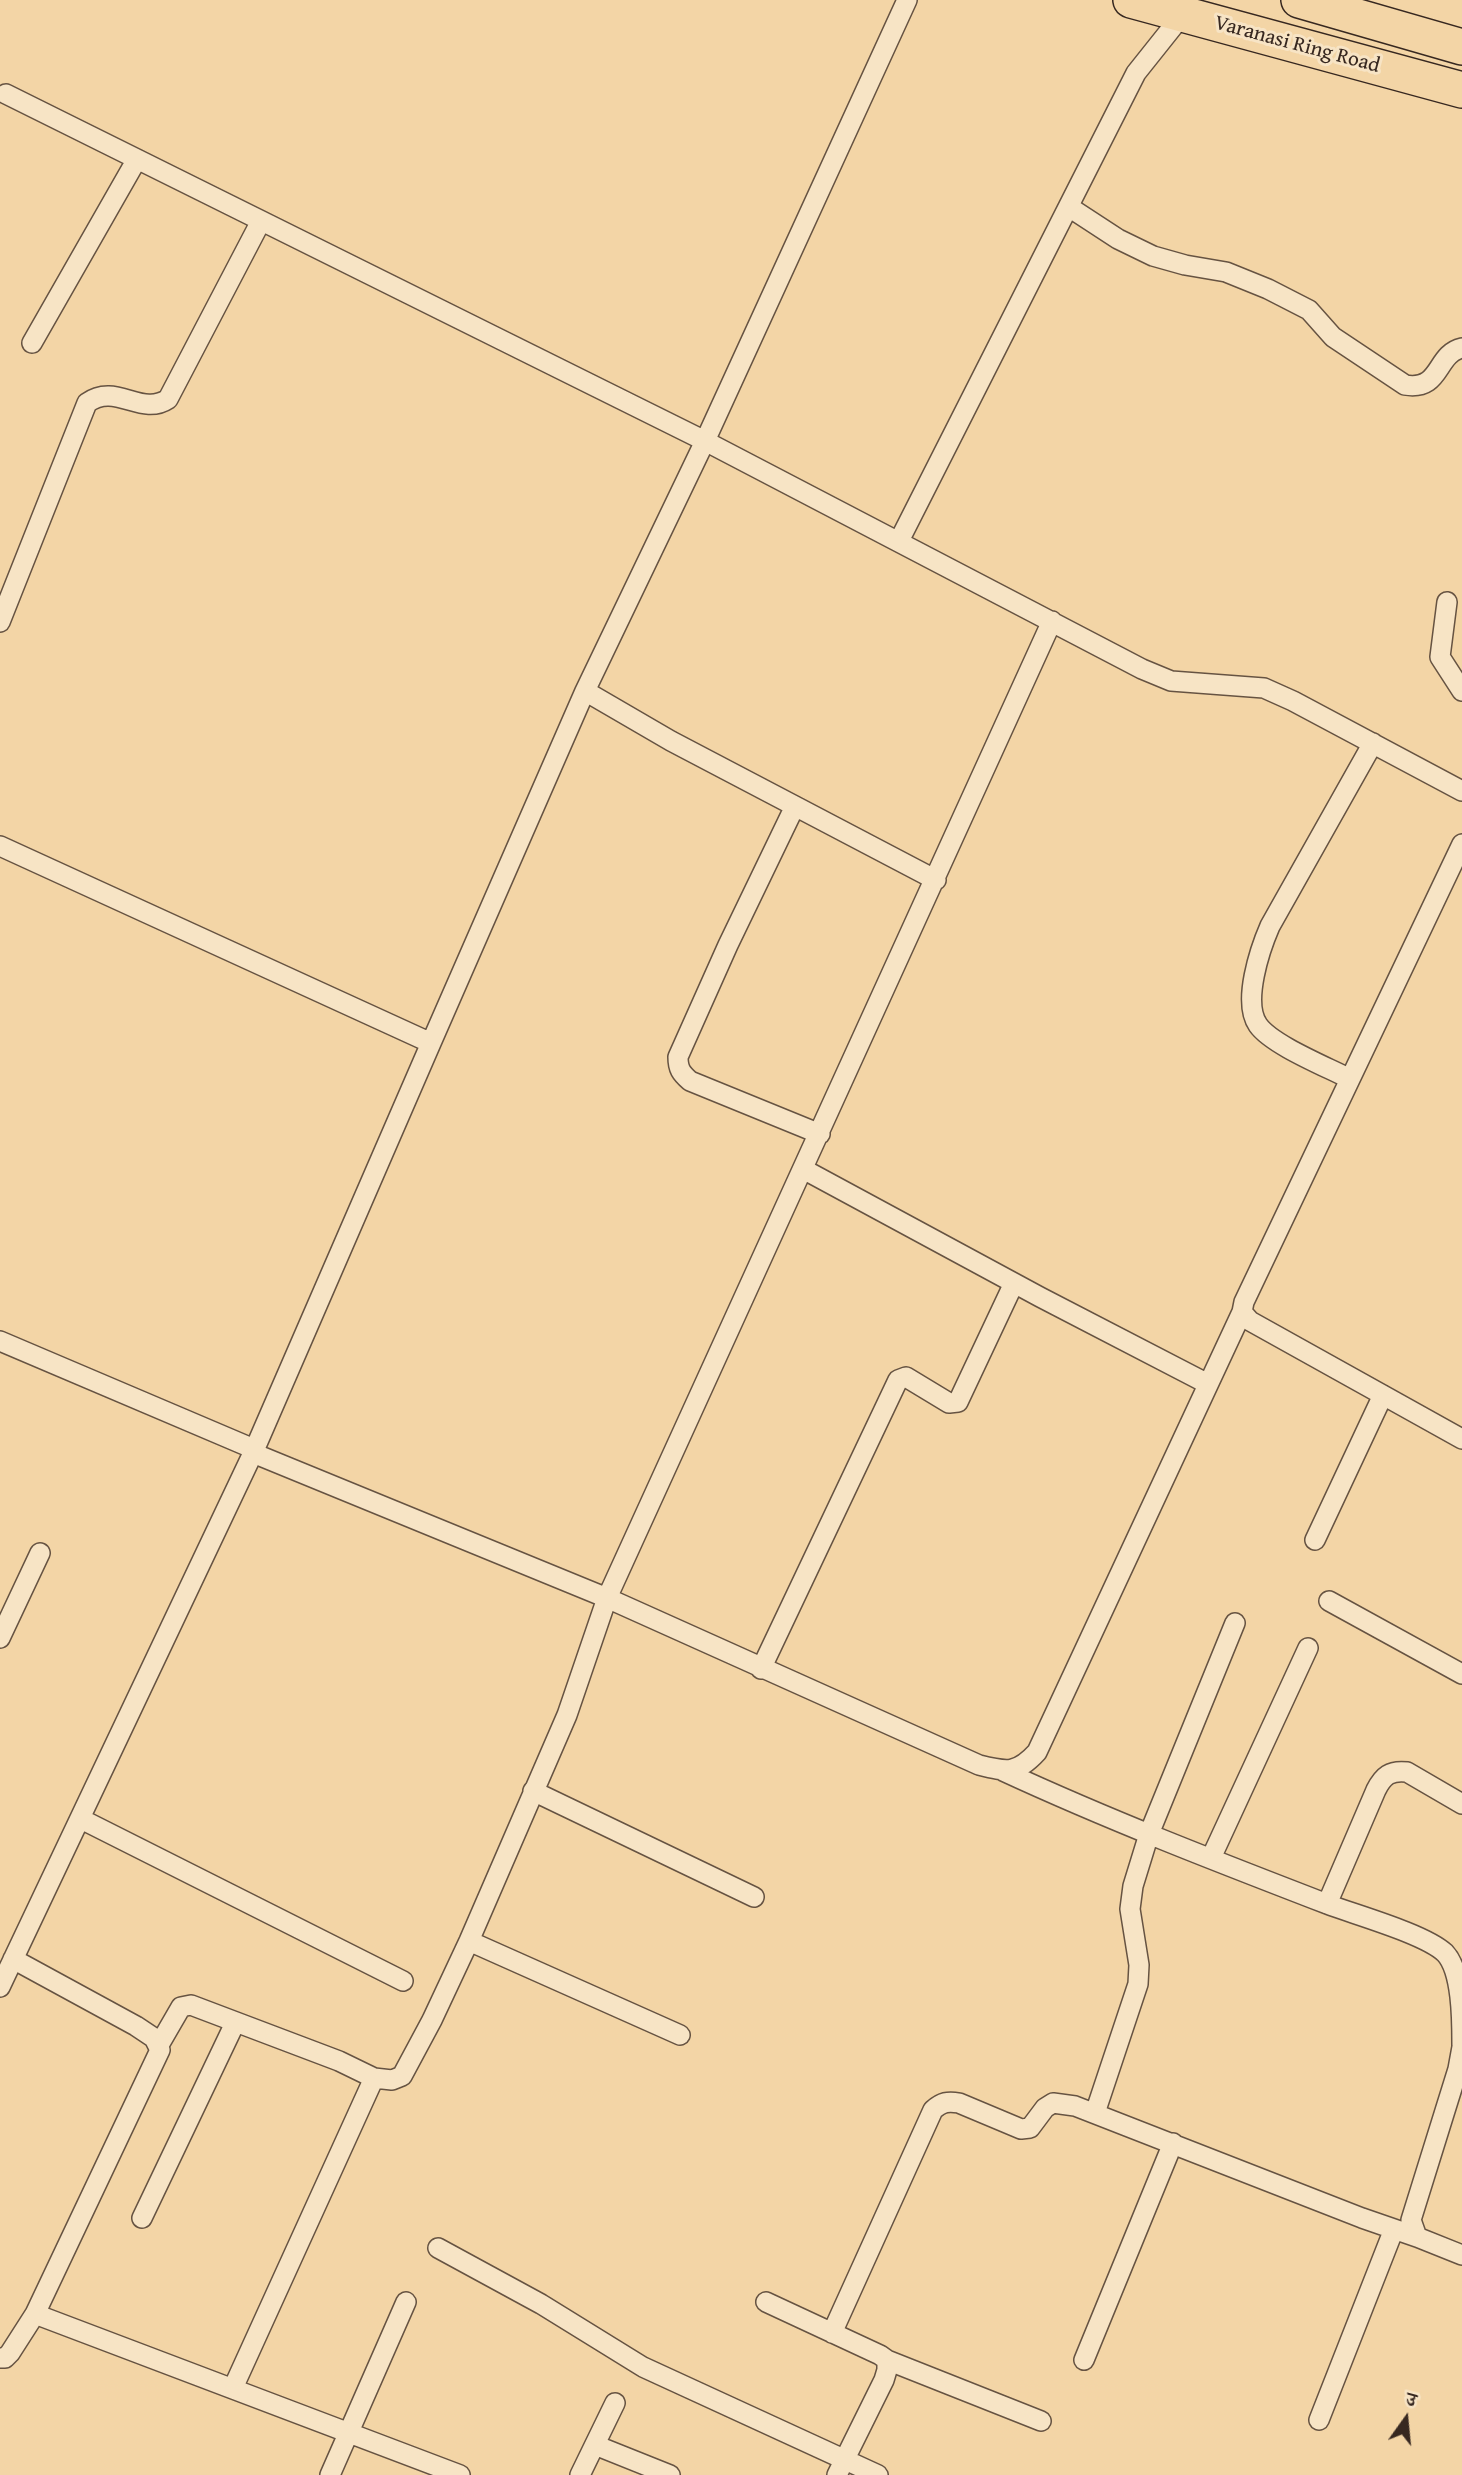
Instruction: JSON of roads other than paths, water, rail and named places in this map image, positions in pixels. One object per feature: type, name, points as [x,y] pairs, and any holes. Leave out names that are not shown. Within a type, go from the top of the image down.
[{"type":"highway","name":"Varanasi Ring Road","points":[[1131,0],[1462,90]]},
{"type":"highway","name":"Varanasi Ring Road","points":[[1299,0],[1462,47]]},
{"type":"street","points":[[0,1987],[253,1451],[584,691],[705,441],[907,0]]},
{"type":"street","points":[[899,541],[1136,73],[1183,14]]},
{"type":"street","points":[[2,96],[137,159],[705,441],[1142,669],[1171,681],[1264,688],[1462,792]]},
{"type":"street","points":[[32,343],[137,159]]},
{"type":"street","points":[[1069,207],[1118,239],[1153,256],[1226,272],[1309,310],[1333,337],[1405,385],[1416,387],[1426,384],[1457,349],[1462,332]]},
{"type":"street","points":[[0,622],[87,403],[96,396],[114,396],[159,405],[168,399],[261,221]]},
{"type":"street","points":[[1447,602],[1440,657],[1462,691]]},
{"type":"street","points":[[0,2358],[5,2358],[10,2353],[35,2314],[159,2055],[159,2045],[181,2007],[191,2005],[340,2061],[374,2078],[393,2080],[402,2076],[432,2020],[567,1715],[607,1598],[1052,621]]},
{"type":"street","points":[[584,691],[936,880]]},
{"type":"street","points":[[1350,1079],[1276,1041],[1258,1026],[1252,999],[1260,948],[1270,926],[1373,743]]},
{"type":"street","points":[[794,806],[728,945],[678,1058],[678,1067],[690,1080],[820,1134]]},
{"type":"street","points":[[1002,1770],[1023,1767],[1037,1752],[1242,1312],[1244,1302],[1462,844]]},
{"type":"street","points":[[0,846],[431,1043]]},
{"type":"street","points":[[803,1169],[1208,1384]]},
{"type":"street","points":[[761,1669],[898,1381],[906,1377],[949,1403],[958,1402],[1014,1283]]},
{"type":"street","points":[[1242,1312],[1250,1321],[1462,1439]]},
{"type":"street","points":[[0,1341],[253,1451],[607,1598],[979,1765],[1002,1770],[1078,1806],[1430,1942],[1447,1954],[1456,1974],[1461,1998],[1462,2046],[1458,2069],[1411,2220],[1417,2237]]},
{"type":"street","points":[[1315,1540],[1383,1395]]},
{"type":"street","points":[[0,1638],[40,1553]]},
{"type":"street","points":[[1329,1601],[1462,1674]]},
{"type":"street","points":[[1095,2113],[1138,1984],[1139,1965],[1130,1909],[1133,1886],[1149,1833],[1235,1623]]},
{"type":"street","points":[[1211,1858],[1308,1648]]},
{"type":"street","points":[[1327,1904],[1376,1790],[1387,1774],[1407,1772],[1462,1804]]},
{"type":"street","points":[[533,1791],[754,1897]]},
{"type":"street","points":[[81,1818],[403,1981]]},
{"type":"street","points":[[468,1941],[680,2035]]},
{"type":"street","points":[[13,1959],[136,2026],[154,2038],[159,2045]]},
{"type":"street","points":[[142,2218],[235,2022]]},
{"type":"street","points":[[233,2388],[374,2078]]},
{"type":"street","points":[[832,2333],[933,2110],[948,2101],[1021,2129],[1030,2127],[1053,2102],[1064,2103],[1462,2255]]},
{"type":"street","points":[[1084,2360],[1173,2143]]},
{"type":"street","points":[[1319,2420],[1394,2229]]},
{"type":"street","points":[[438,2248],[541,2304],[643,2367],[840,2468],[878,2475]]},
{"type":"street","points":[[330,2475],[406,2302]]},
{"type":"street","points":[[766,2302],[887,2360],[1041,2421]]},
{"type":"street","points":[[35,2314],[448,2473]]},
{"type":"street","points":[[840,2468],[884,2380],[887,2360]]},
{"type":"street","points":[[580,2475],[615,2403]]},
{"type":"street","points":[[595,2445],[670,2475]]}]
